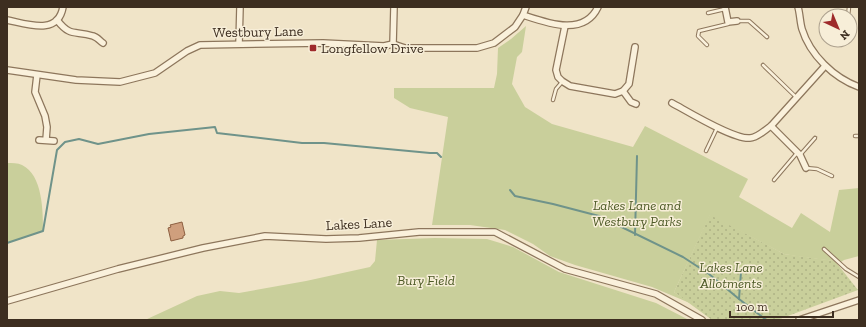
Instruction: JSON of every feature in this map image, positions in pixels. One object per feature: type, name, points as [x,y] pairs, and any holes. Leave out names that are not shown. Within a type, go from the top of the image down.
[{"type":"street","points":[[7,20],[41,26],[50,24],[57,20],[61,14],[62,7]]},
{"type":"street","points":[[239,44],[240,7]]},
{"type":"street","points":[[393,44],[394,7]]},
{"type":"street","name":"Westbury Lane","points":[[7,70],[76,80],[120,82],[155,74],[187,51],[200,45],[323,42],[384,46],[393,44],[405,48],[477,48],[494,43],[514,27],[526,7]]},
{"type":"street","points":[[523,14],[565,26],[582,24],[588,21],[598,7]]},
{"type":"street","points":[[798,7],[802,30],[812,50],[825,66],[842,79],[859,87]]},
{"type":"street","points":[[725,8],[728,22],[737,21]]},
{"type":"street","points":[[57,20],[70,32],[94,36],[104,43]]},
{"type":"street","points":[[565,26],[556,70],[558,77],[570,86],[615,94],[623,91],[629,84],[635,47]]},
{"type":"street","points":[[672,103],[735,136],[750,138],[762,133],[771,126],[825,66]]},
{"type":"street","points":[[37,75],[35,92],[45,116],[47,127],[46,140]]},
{"type":"street","points":[[623,91],[631,102],[636,104]]},
{"type":"street","points":[[771,126],[799,154],[806,168]]},
{"type":"street","points":[[39,140],[54,141]]},
{"type":"street","name":"Lakes Lane","points":[[7,301],[118,269],[203,248],[265,236],[326,239],[359,238],[419,232],[495,232],[565,269],[656,294],[702,320]]},
{"type":"street","points":[[799,320],[859,300]]},
{"type":"lane","points":[[708,14],[725,8]]},
{"type":"lane","points":[[737,21],[749,21],[767,37]]},
{"type":"lane","points":[[707,45],[698,36],[699,31],[719,27],[728,24],[728,22]]},
{"type":"lane","points":[[762,65],[796,98]]},
{"type":"lane","points":[[553,100],[556,89],[562,81]]},
{"type":"lane","points":[[706,151],[718,128]]},
{"type":"lane","points":[[774,180],[815,138]]},
{"type":"lane","points":[[806,168],[817,169],[832,176]]},
{"type":"lane","points":[[824,249],[846,269],[859,277]]},
{"type":"green space","name":"Lakes Lane and Westbury Parks","points":[[526,26],[522,52],[517,57],[512,84],[525,107],[552,124],[633,147],[645,126],[748,179],[739,197],[792,228],[801,213],[830,232],[839,190],[859,188],[859,256],[841,262],[784,254],[710,215],[674,292],[692,304],[652,287],[575,265],[550,256],[533,244],[505,230],[470,225],[432,225],[448,117],[410,108],[394,98],[394,88],[494,88],[497,74],[498,48]]},
{"type":"green space","points":[[7,163],[17,163],[22,165],[29,170],[34,177],[38,185],[42,204],[43,231],[7,243]]},
{"type":"green space","name":"Lakes Lane Allotments","points":[[710,214],[784,254],[835,261],[858,290],[777,320],[712,320],[674,292]]},
{"type":"green space","name":"Bury Field","points":[[435,238],[487,239],[513,247],[559,272],[656,303],[689,320],[145,320],[197,296],[220,291],[239,293],[306,281],[370,267],[375,261],[377,240]]},
{"type":"building","points":[[182,222],[185,235],[183,238],[171,241],[168,228],[171,227],[170,225]]},
{"type":"waterway","points":[[7,243],[43,231],[57,150],[65,142],[79,139],[98,144],[149,134],[215,127],[217,133],[302,143],[324,143],[437,153],[441,157]]},
{"type":"waterway","points":[[635,235],[637,156]]},
{"type":"waterway","points":[[510,190],[515,196],[599,216],[683,257],[709,274],[765,319]]},
{"type":"waterway","points":[[739,299],[741,272]]},
{"type":"place","name":"Longfellow Drive","points":[[313,48]]}]
